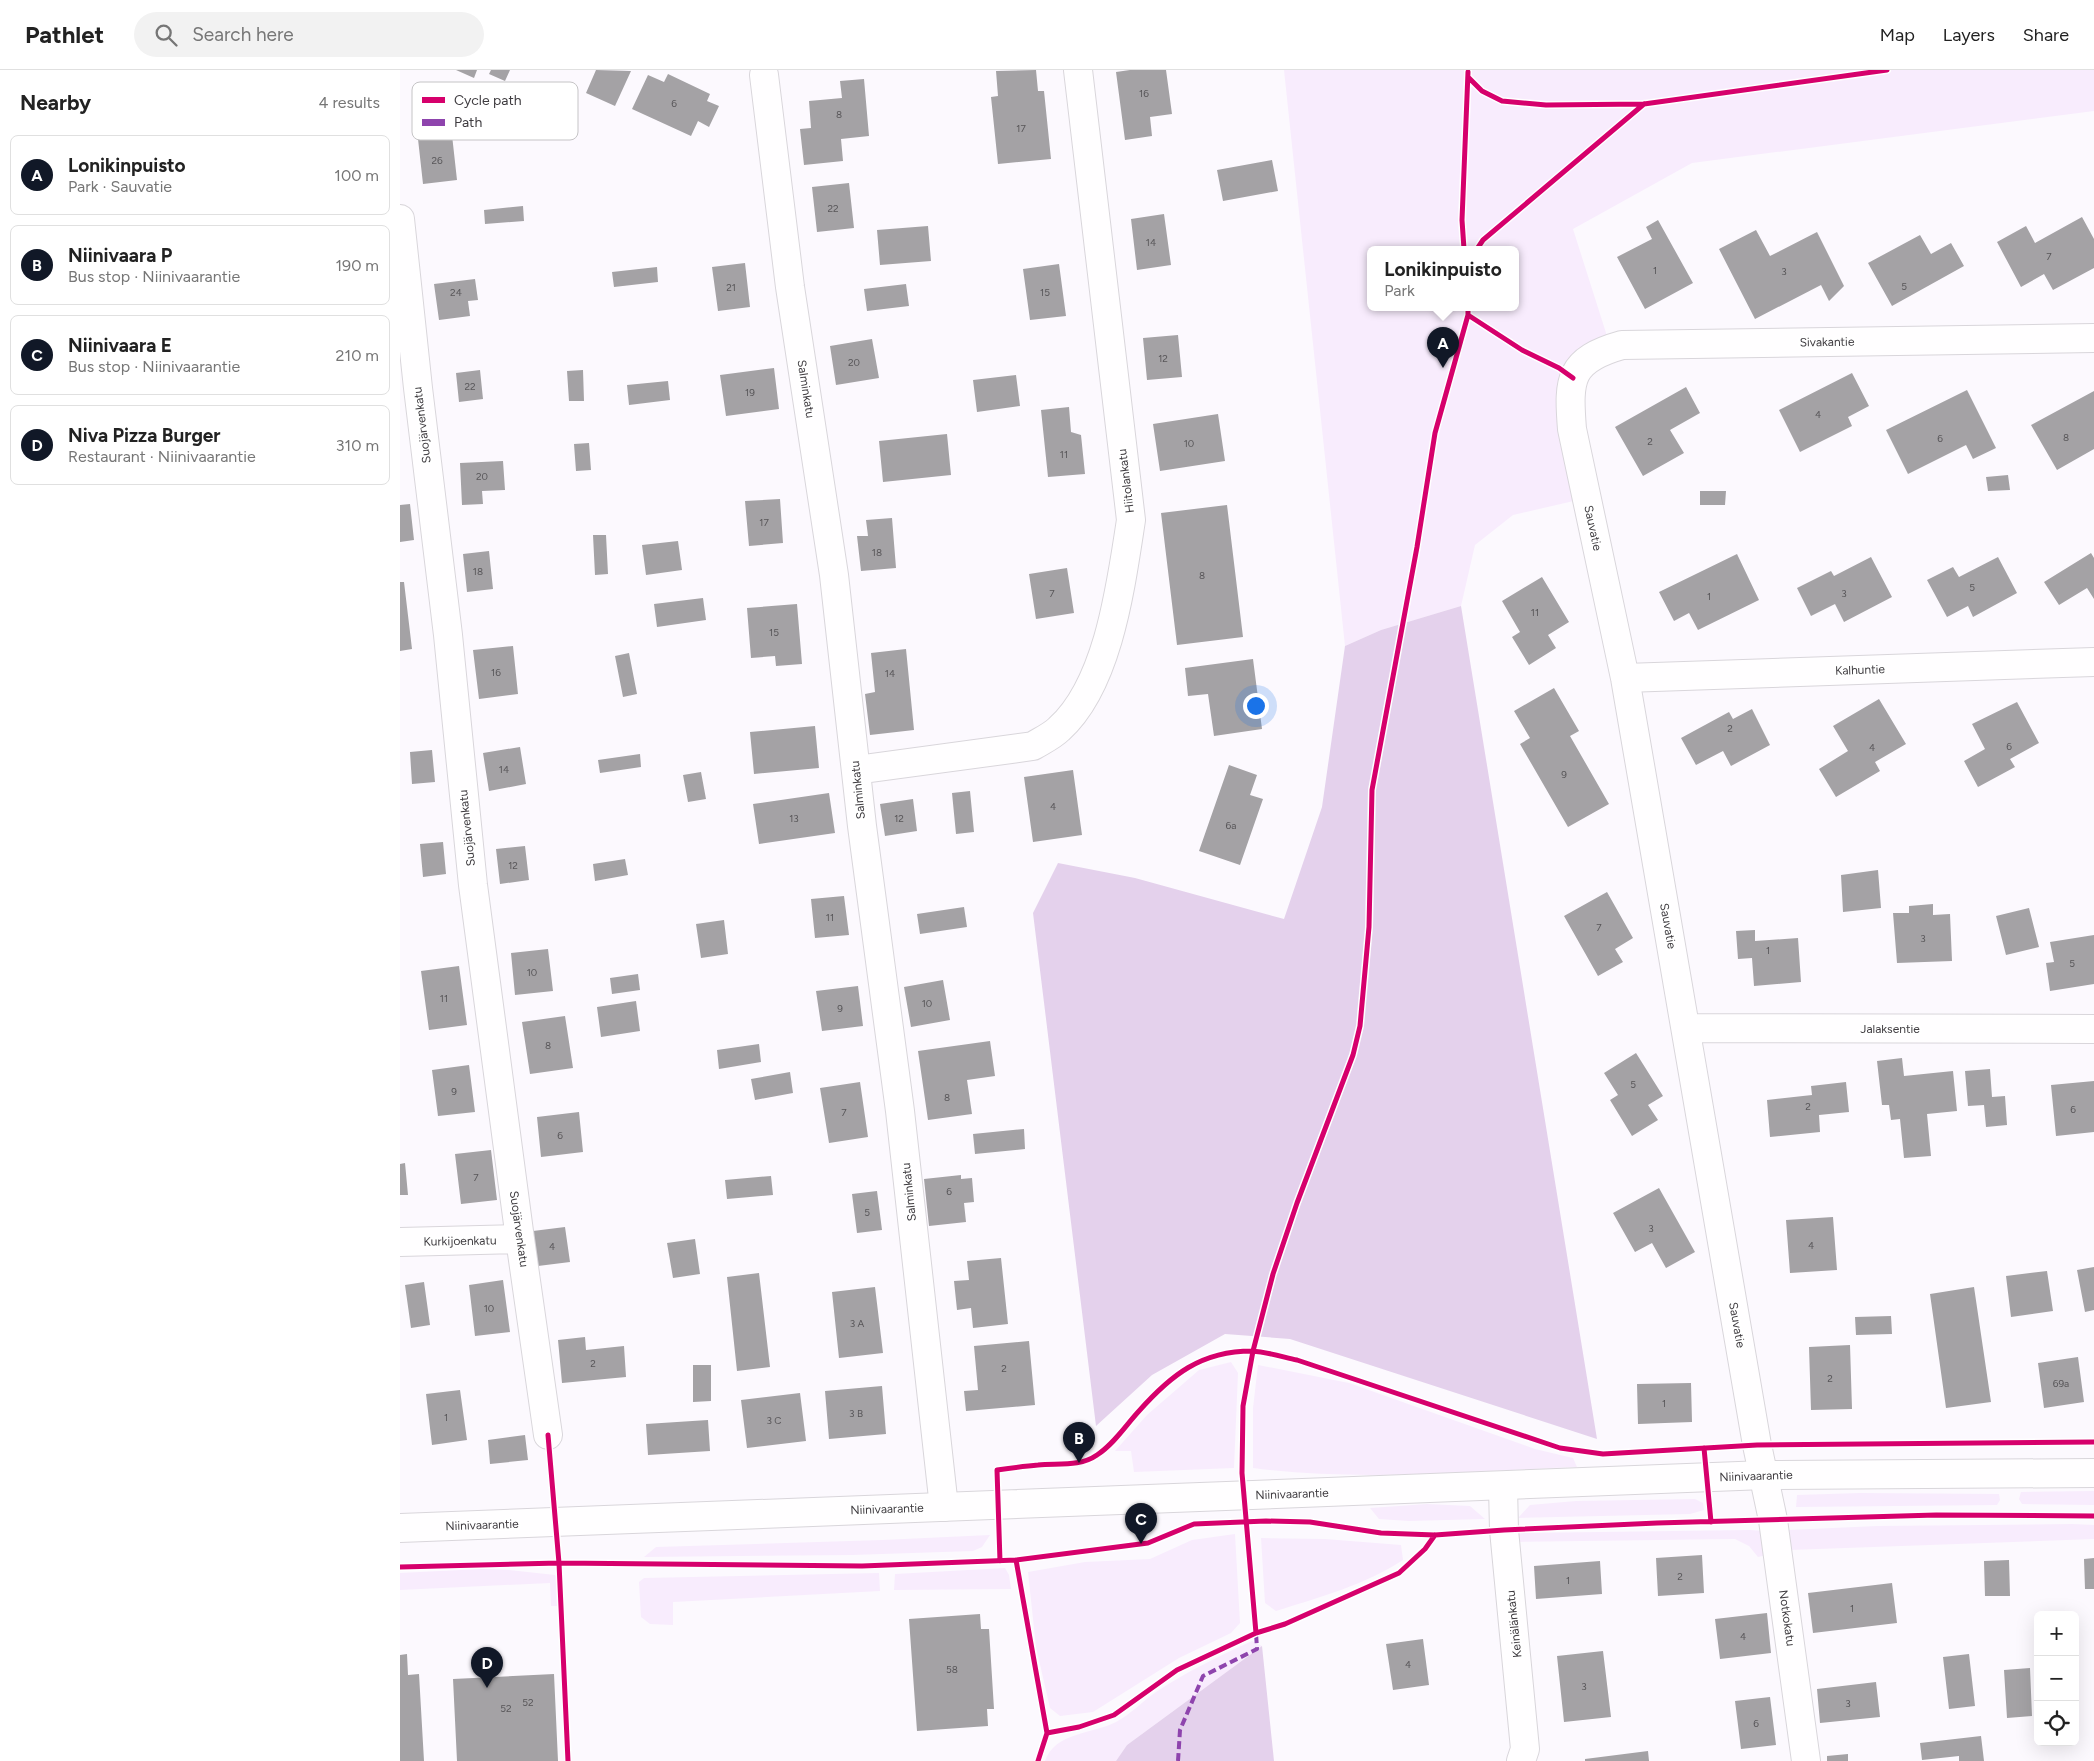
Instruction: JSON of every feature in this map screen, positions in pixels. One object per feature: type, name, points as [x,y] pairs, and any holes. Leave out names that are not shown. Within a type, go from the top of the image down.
[{"type":"street","name":"Hiitolankatu","points":[[856,770],[1033,746],[1058,730],[1078,708],[1095,677],[1121,583],[1130,520],[1078,70]]},
{"type":"street","name":"Salminkatu","points":[[764,72],[790,287],[834,575],[856,770],[900,1111],[944,1507]]},
{"type":"street","name":"Suojärvenkatu","points":[[400,219],[418,388],[448,634],[473,885],[548,1435]]},
{"type":"street","name":"Sivakantie","points":[[1573,378],[1581,364],[1600,351],[1622,345],[2094,338]]},
{"type":"street","name":"Sauvatie","points":[[1573,378],[1570,399],[1572,429],[1625,678],[1756,1435],[1765,1475]]},
{"type":"street","name":"Kalhuntie","points":[[1625,678],[2094,662]]},
{"type":"street","name":"Jalaksentie","points":[[1686,1028],[2094,1029]]},
{"type":"street","name":"Kurkijoenkatu","points":[[400,1242],[520,1239]]},
{"type":"street","name":"Niinivaarantie","points":[[400,1528],[1765,1475],[2094,1473]]},
{"type":"street","name":"Notkokatu","points":[[1765,1475],[1773,1520],[1806,1761]]},
{"type":"street","name":"Keinälänkatu","points":[[1503,1486],[1504,1530],[1525,1749],[1521,1761]]},
{"type":"shaded area","points":[[1284,70],[2094,70],[2094,111],[1692,163],[1573,229],[1607,336],[1576,358],[1578,500],[1513,515],[1475,545],[1461,606],[1381,630],[1345,646]]},
{"type":"shaded area","points":[[1461,606],[1597,1439],[1290,1339],[1225,1334],[1152,1375],[1096,1426],[1033,913],[1058,863],[1135,878],[1284,919],[1322,807],[1345,646],[1381,630]]},
{"type":"shaded area","points":[[1231,1362],[1238,1373],[1234,1468],[1134,1472],[1131,1451],[1115,1451],[1147,1415],[1199,1370]]},
{"type":"shaded area","points":[[1258,1365],[1349,1383],[1535,1449],[1573,1458],[1577,1467],[1374,1475],[1292,1472],[1253,1468],[1253,1408]]},
{"type":"shaded area","points":[[2094,1491],[2094,1505],[2022,1504],[2019,1499],[2021,1492]]},
{"type":"shaded area","points":[[1860,1493],[1999,1494],[2000,1500],[1997,1505],[1796,1507],[1797,1495]]},
{"type":"shaded area","points":[[1695,1499],[1703,1503],[1704,1510],[1690,1514],[1518,1518],[1530,1505],[1576,1501]]},
{"type":"shaded area","points":[[1427,1504],[1470,1506],[1485,1519],[1409,1521],[1379,1519],[1370,1508]]},
{"type":"shaded area","points":[[2094,1525],[2094,1539],[1790,1550],[1788,1530],[1877,1526]]},
{"type":"shaded area","points":[[1763,1531],[1767,1555],[1758,1557],[1749,1546],[1735,1539],[1514,1542],[1515,1533]]},
{"type":"shaded area","points":[[1235,1534],[1240,1623],[1231,1633],[1179,1658],[1093,1712],[1060,1716],[1050,1708],[1036,1647],[1028,1572],[1085,1562],[1150,1559],[1192,1540]]},
{"type":"shaded area","points":[[990,1535],[982,1547],[973,1551],[852,1555],[644,1557],[656,1547]]},
{"type":"shaded area","points":[[1261,1538],[1325,1539],[1401,1545],[1403,1560],[1373,1577],[1276,1611],[1265,1603]]},
{"type":"shaded area","points":[[1005,1568],[1009,1575],[1011,1589],[894,1590],[895,1574]]},
{"type":"shaded area","points":[[481,1569],[555,1575],[559,1580],[559,1606],[551,1606],[550,1583],[400,1590],[400,1573]]},
{"type":"shaded area","points":[[879,1573],[880,1591],[673,1602],[673,1625],[650,1624],[641,1617],[639,1582],[644,1578]]},
{"type":"shaded area","points":[[1252,1641],[1262,1646],[1127,1745],[1116,1761],[1045,1761],[1050,1751],[1057,1744],[1076,1735],[1116,1722],[1156,1692],[1179,1678],[1215,1658]]},
{"type":"shaded area","points":[[1262,1646],[1274,1761],[1116,1761],[1127,1745]]},
{"type":"building","points":[[456,70],[477,70],[474,78]]},
{"type":"building","points":[[491,70],[510,70],[505,81],[489,74]]},
{"type":"building","points":[[596,70],[631,71],[615,106],[586,93]]},
{"type":"building","points":[[1036,70],[1038,91],[1044,91],[1051,159],[998,164],[991,97],[998,96],[996,71]]},
{"type":"building","points":[[1166,70],[1172,114],[1150,117],[1152,136],[1125,140],[1116,72]]},
{"type":"building","points":[[668,74],[710,94],[707,101],[719,106],[709,127],[698,121],[691,136],[632,109],[648,75],[664,82]]},
{"type":"building","points":[[864,79],[869,136],[841,139],[843,161],[804,165],[800,129],[811,128],[809,101],[842,98],[840,81]]},
{"type":"building","points":[[418,140],[453,140],[457,180],[423,184]]},
{"type":"building","points":[[1272,160],[1278,191],[1223,201],[1217,170]]},
{"type":"building","points":[[849,183],[854,228],[817,232],[812,187]]},
{"type":"building","points":[[523,206],[524,221],[485,224],[484,210]]},
{"type":"building","points":[[1164,214],[1171,265],[1137,270],[1131,219]]},
{"type":"building","points":[[2082,217],[2094,239],[2094,268],[2053,290],[2044,274],[2021,287],[1997,242],[2026,226],[2035,243]]},
{"type":"building","points":[[1658,220],[1693,283],[1645,309],[1617,257],[1652,239],[1646,227]]},
{"type":"building","points":[[928,226],[931,261],[880,265],[877,230]]},
{"type":"building","points":[[1756,230],[1770,256],[1817,232],[1844,286],[1829,301],[1821,285],[1755,319],[1719,249]]},
{"type":"building","points":[[1920,235],[1931,254],[1951,243],[1964,266],[1892,306],[1868,263]]},
{"type":"building","points":[[745,263],[750,307],[718,311],[712,267]]},
{"type":"building","points":[[1059,264],[1066,316],[1030,320],[1023,269]]},
{"type":"building","points":[[657,267],[658,282],[614,287],[612,272]]},
{"type":"building","points":[[475,279],[478,300],[468,301],[470,316],[439,320],[434,284]]},
{"type":"building","points":[[906,284],[909,306],[867,311],[864,289]]},
{"type":"building","points":[[1178,335],[1182,377],[1147,380],[1143,338]]},
{"type":"building","points":[[872,339],[879,378],[836,385],[830,346]]},
{"type":"building","points":[[774,368],[779,409],[726,416],[720,375]]},
{"type":"building","points":[[480,370],[483,399],[459,402],[456,373]]},
{"type":"building","points":[[583,370],[584,401],[569,401],[567,371]]},
{"type":"building","points":[[1852,373],[1869,406],[1848,417],[1852,426],[1800,452],[1779,410]]},
{"type":"building","points":[[1016,375],[1020,406],[977,412],[973,380]]},
{"type":"building","points":[[668,381],[670,400],[629,405],[627,385]]},
{"type":"building","points":[[1686,387],[1700,413],[1670,430],[1684,453],[1643,476],[1615,427]]},
{"type":"building","points":[[1967,390],[1996,448],[1973,459],[1966,445],[1908,474],[1886,430]]},
{"type":"building","points":[[2094,391],[2094,449],[2057,470],[2031,425]]},
{"type":"building","points":[[1069,407],[1071,432],[1081,435],[1085,474],[1048,477],[1041,410]]},
{"type":"building","points":[[1218,414],[1225,461],[1160,471],[1153,424]]},
{"type":"building","points":[[947,434],[951,475],[883,482],[879,441]]},
{"type":"building","points":[[589,443],[591,470],[576,471],[574,444]]},
{"type":"building","points":[[503,461],[505,490],[482,491],[483,504],[462,505],[460,463]]},
{"type":"building","points":[[2008,475],[2010,490],[1988,491],[1986,477]]},
{"type":"building","points":[[1700,491],[1726,491],[1725,505],[1700,505]]},
{"type":"building","points":[[780,499],[783,543],[749,546],[745,501]]},
{"type":"building","points":[[410,504],[414,540],[400,542],[400,505]]},
{"type":"building","points":[[1227,505],[1243,637],[1177,645],[1161,513]]},
{"type":"building","points":[[892,518],[896,568],[861,571],[857,536],[868,536],[866,520]]},
{"type":"building","points":[[593,535],[606,535],[608,574],[595,575]]},
{"type":"building","points":[[678,541],[682,570],[646,575],[642,545]]},
{"type":"building","points":[[489,551],[493,589],[467,592],[463,554]]},
{"type":"building","points":[[2091,553],[2094,558],[2094,599],[2087,588],[2059,605],[2044,582]]},
{"type":"building","points":[[1737,554],[1759,600],[1698,630],[1689,613],[1674,621],[1659,592]]},
{"type":"building","points":[[1871,557],[1892,597],[1844,622],[1835,604],[1811,616],[1797,588],[1831,571],[1834,576]]},
{"type":"building","points":[[1998,557],[2017,593],[1973,617],[1968,606],[1947,617],[1927,580],[1953,567],[1959,577]]},
{"type":"building","points":[[1067,568],[1074,613],[1036,619],[1029,574]]},
{"type":"building","points":[[1542,577],[1569,622],[1548,635],[1556,648],[1529,665],[1512,637],[1520,632],[1502,601]]},
{"type":"building","points":[[400,582],[404,582],[412,649],[400,651]]},
{"type":"building","points":[[703,598],[706,620],[657,627],[654,604]]},
{"type":"building","points":[[797,604],[802,664],[776,666],[775,656],[751,658],[747,608]]},
{"type":"building","points":[[513,646],[518,694],[479,699],[473,650]]},
{"type":"building","points":[[906,649],[914,730],[870,735],[865,694],[875,692],[871,653]]},
{"type":"building","points":[[629,653],[637,694],[623,697],[615,656]]},
{"type":"building","points":[[1253,659],[1262,729],[1214,736],[1208,694],[1188,696],[1185,668]]},
{"type":"building","points":[[1554,688],[1579,731],[1570,736],[1609,804],[1568,827],[1520,744],[1530,738],[1514,711]]},
{"type":"building","points":[[1879,699],[1906,744],[1875,762],[1880,771],[1836,797],[1819,769],[1848,751],[1833,726]]},
{"type":"building","points":[[2017,702],[2039,743],[2010,759],[2015,767],[1978,787],[1964,761],[1985,749],[1972,724]]},
{"type":"building","points":[[1752,709],[1770,745],[1731,766],[1723,751],[1696,765],[1681,738],[1729,712],[1733,719]]},
{"type":"building","points":[[815,726],[819,768],[754,774],[750,732]]},
{"type":"building","points":[[520,747],[526,784],[489,791],[483,753]]},
{"type":"building","points":[[432,750],[435,782],[412,784],[410,752]]},
{"type":"building","points":[[640,754],[641,767],[600,773],[598,760]]},
{"type":"building","points":[[1229,765],[1257,775],[1250,795],[1263,799],[1240,865],[1199,851]]},
{"type":"building","points":[[1073,770],[1082,835],[1033,842],[1024,777]]},
{"type":"building","points":[[701,772],[706,799],[688,802],[683,775]]},
{"type":"building","points":[[970,791],[974,832],[956,834],[952,793]]},
{"type":"building","points":[[829,793],[835,833],[759,844],[753,804]]},
{"type":"building","points":[[913,799],[917,831],[885,836],[880,804]]},
{"type":"building","points":[[443,842],[446,874],[423,877],[420,844]]},
{"type":"building","points":[[525,846],[529,880],[500,884],[496,849]]},
{"type":"building","points":[[625,859],[628,875],[595,881],[593,864]]},
{"type":"building","points":[[1878,870],[1881,908],[1843,912],[1841,875]]},
{"type":"building","points":[[1607,892],[1633,938],[1615,949],[1623,962],[1598,976],[1564,916]]},
{"type":"building","points":[[844,896],[849,935],[815,938],[811,899]]},
{"type":"building","points":[[1933,904],[1933,915],[1950,914],[1952,961],[1897,963],[1893,913],[1909,913],[1909,906]]},
{"type":"building","points":[[964,907],[967,927],[920,934],[917,914]]},
{"type":"building","points":[[2029,908],[2039,947],[2006,955],[1996,916]]},
{"type":"building","points":[[724,920],[728,954],[701,958],[696,924]]},
{"type":"building","points":[[1755,930],[1755,941],[1798,938],[1801,982],[1754,986],[1752,958],[1738,959],[1736,931]]},
{"type":"building","points":[[2094,935],[2094,984],[2050,991],[2046,963],[2054,962],[2050,942]]},
{"type":"building","points":[[548,949],[553,991],[515,995],[511,953]]},
{"type":"building","points":[[459,966],[467,1025],[429,1030],[421,971]]},
{"type":"building","points":[[638,974],[640,990],[612,994],[610,978]]},
{"type":"building","points":[[943,980],[950,1020],[911,1027],[904,987]]},
{"type":"building","points":[[858,986],[863,1026],[822,1031],[816,991]]},
{"type":"building","points":[[636,1001],[640,1031],[601,1037],[597,1007]]},
{"type":"building","points":[[565,1016],[573,1068],[530,1074],[522,1022]]},
{"type":"building","points":[[990,1041],[995,1076],[967,1080],[972,1114],[928,1120],[918,1051]]},
{"type":"building","points":[[759,1044],[761,1062],[719,1069],[717,1050]]},
{"type":"building","points":[[1636,1053],[1663,1096],[1648,1105],[1658,1120],[1632,1136],[1610,1100],[1618,1095],[1604,1073]]},
{"type":"building","points":[[1902,1058],[1904,1076],[1953,1071],[1957,1111],[1927,1114],[1931,1156],[1904,1158],[1900,1119],[1891,1120],[1889,1105],[1882,1105],[1877,1061]]},
{"type":"building","points":[[469,1065],[475,1112],[438,1116],[432,1070]]},
{"type":"building","points":[[1990,1069],[1992,1097],[2005,1096],[2007,1125],[1986,1127],[1984,1105],[1968,1106],[1965,1071]]},
{"type":"building","points":[[790,1072],[793,1093],[755,1100],[751,1079]]},
{"type":"building","points":[[2094,1081],[2094,1132],[2056,1136],[2051,1085]]},
{"type":"building","points":[[860,1082],[868,1137],[829,1143],[820,1088]]},
{"type":"building","points":[[1846,1082],[1849,1112],[1819,1115],[1820,1132],[1770,1137],[1767,1100],[1812,1095],[1811,1086]]},
{"type":"building","points":[[579,1112],[583,1152],[541,1157],[537,1117]]},
{"type":"building","points":[[1024,1129],[1025,1149],[975,1154],[973,1134]]},
{"type":"building","points":[[491,1150],[497,1200],[461,1204],[455,1154]]},
{"type":"building","points":[[405,1163],[408,1195],[400,1195],[400,1164]]},
{"type":"building","points":[[961,1175],[961,1179],[972,1178],[974,1202],[964,1203],[966,1222],[929,1226],[924,1179]]},
{"type":"building","points":[[771,1176],[773,1195],[727,1199],[725,1180]]},
{"type":"building","points":[[1659,1188],[1695,1252],[1666,1268],[1652,1243],[1635,1252],[1613,1213]]},
{"type":"building","points":[[877,1191],[882,1230],[857,1233],[852,1194]]},
{"type":"building","points":[[1833,1217],[1837,1270],[1790,1273],[1786,1220]]},
{"type":"building","points":[[565,1227],[570,1262],[538,1266],[533,1231]]},
{"type":"building","points":[[695,1239],[700,1274],[673,1278],[667,1243]]},
{"type":"building","points":[[1001,1258],[1008,1324],[973,1328],[971,1308],[957,1310],[954,1281],[969,1280],[967,1261]]},
{"type":"building","points":[[2094,1267],[2094,1310],[2085,1312],[2077,1270]]},
{"type":"building","points":[[2047,1271],[2053,1311],[2011,1317],[2006,1276]]},
{"type":"building","points":[[759,1273],[770,1367],[737,1371],[727,1277]]},
{"type":"building","points":[[503,1280],[510,1332],[475,1336],[469,1285]]},
{"type":"building","points":[[424,1282],[430,1325],[411,1328],[405,1285]]},
{"type":"building","points":[[875,1287],[883,1353],[839,1358],[832,1292]]},
{"type":"building","points":[[1974,1287],[1991,1402],[1946,1408],[1930,1294]]},
{"type":"building","points":[[1891,1316],[1892,1334],[1856,1335],[1855,1317]]},
{"type":"building","points":[[585,1337],[586,1350],[624,1346],[626,1377],[562,1383],[558,1340]]},
{"type":"building","points":[[1029,1341],[1035,1405],[966,1411],[964,1391],[978,1390],[974,1346]]},
{"type":"building","points":[[1850,1345],[1852,1409],[1811,1410],[1809,1347]]},
{"type":"building","points":[[2078,1357],[2084,1402],[2044,1408],[2038,1363]]},
{"type":"building","points":[[693,1365],[711,1365],[711,1401],[693,1402]]},
{"type":"building","points":[[1691,1383],[1692,1422],[1638,1424],[1637,1384]]},
{"type":"building","points":[[882,1386],[886,1434],[829,1439],[825,1391]]},
{"type":"building","points":[[460,1390],[467,1440],[432,1445],[426,1394]]},
{"type":"building","points":[[800,1393],[806,1441],[747,1448],[741,1400]]},
{"type":"building","points":[[708,1420],[710,1451],[648,1455],[646,1424]]},
{"type":"building","points":[[525,1435],[528,1460],[490,1464],[488,1440]]},
{"type":"building","points":[[1702,1555],[1704,1593],[1658,1596],[1656,1558]]},
{"type":"building","points":[[2094,1558],[2094,1589],[2085,1589],[2084,1559]]},
{"type":"building","points":[[2009,1560],[2010,1596],[1985,1596],[1984,1561]]},
{"type":"building","points":[[1600,1561],[1602,1594],[1536,1599],[1534,1566]]},
{"type":"building","points":[[1892,1583],[1897,1623],[1813,1633],[1808,1593]]},
{"type":"building","points":[[1767,1613],[1771,1653],[1720,1659],[1715,1619]]},
{"type":"building","points":[[980,1614],[981,1629],[989,1629],[994,1709],[987,1709],[988,1726],[917,1731],[909,1619]]},
{"type":"building","points":[[1423,1639],[1429,1685],[1393,1690],[1386,1644]]},
{"type":"building","points":[[1603,1651],[1611,1717],[1564,1722],[1557,1656]]},
{"type":"building","points":[[407,1654],[408,1675],[419,1674],[424,1761],[400,1761],[400,1655]]},
{"type":"building","points":[[1969,1654],[1975,1706],[1949,1709],[1943,1657]]},
{"type":"building","points":[[2030,1668],[2032,1716],[2007,1718],[2004,1670]]},
{"type":"building","points":[[554,1674],[558,1761],[457,1761],[453,1679]]},
{"type":"building","points":[[1876,1682],[1880,1717],[1820,1723],[1817,1689]]},
{"type":"building","points":[[1770,1697],[1776,1745],[1741,1749],[1735,1701]]},
{"type":"building","points":[[1981,1736],[1984,1761],[1959,1761],[1959,1756],[1922,1760],[1920,1743]]},
{"type":"building","points":[[1648,1751],[1649,1761],[1585,1761],[1585,1759]]},
{"type":"building","points":[[1848,1754],[1848,1761],[1827,1761],[1827,1756]]},
{"type":"marked path","points":[[1178,1761],[1180,1730],[1203,1676],[1257,1649],[1256,1633]]},
{"type":"cycle path","points":[[1468,77],[1482,91],[1502,101],[1546,105],[1644,104],[1887,70]]},
{"type":"cycle path","points":[[1464,246],[1462,220],[1468,72]]},
{"type":"cycle path","points":[[1479,246],[1483,240],[1644,104]]},
{"type":"cycle path","points":[[1256,1633],[1242,1473],[1243,1406],[1253,1351],[1273,1274],[1297,1203],[1353,1055],[1360,1026],[1369,927],[1372,790],[1417,547],[1435,433],[1468,311]]},
{"type":"cycle path","points":[[1468,315],[1522,350],[1559,368],[1573,378]]},
{"type":"cycle path","points":[[1000,1561],[997,1470],[1033,1465],[1069,1464],[1090,1459],[1109,1445],[1151,1398],[1175,1376],[1202,1360],[1234,1352],[1252,1351],[1269,1353],[1297,1360],[1560,1448],[1603,1454],[1757,1445],[2094,1442]]},
{"type":"cycle path","points":[[548,1435],[559,1563],[568,1761]]},
{"type":"cycle path","points":[[1704,1448],[1711,1522]]},
{"type":"cycle path","points":[[400,1567],[559,1563],[862,1566],[1016,1560],[1148,1543],[1194,1524],[1266,1521],[1310,1522],[1381,1533],[1435,1535],[1657,1523],[1936,1515],[2094,1516]]},
{"type":"cycle path","points":[[1038,1761],[1047,1733],[1079,1727],[1114,1715],[1177,1670],[1256,1633],[1285,1624],[1399,1573],[1425,1549],[1435,1535]]},
{"type":"cycle path","points":[[1016,1560],[1047,1733]]},
{"type":"place","name":"Lonikinpuisto","points":[[1443,368]]},
{"type":"place","name":"Niinivaara P","points":[[1079,1463]]},
{"type":"place","name":"Niinivaara E","points":[[1141,1544]]},
{"type":"place","name":"Niva Pizza Burger","points":[[487,1688]]}]
